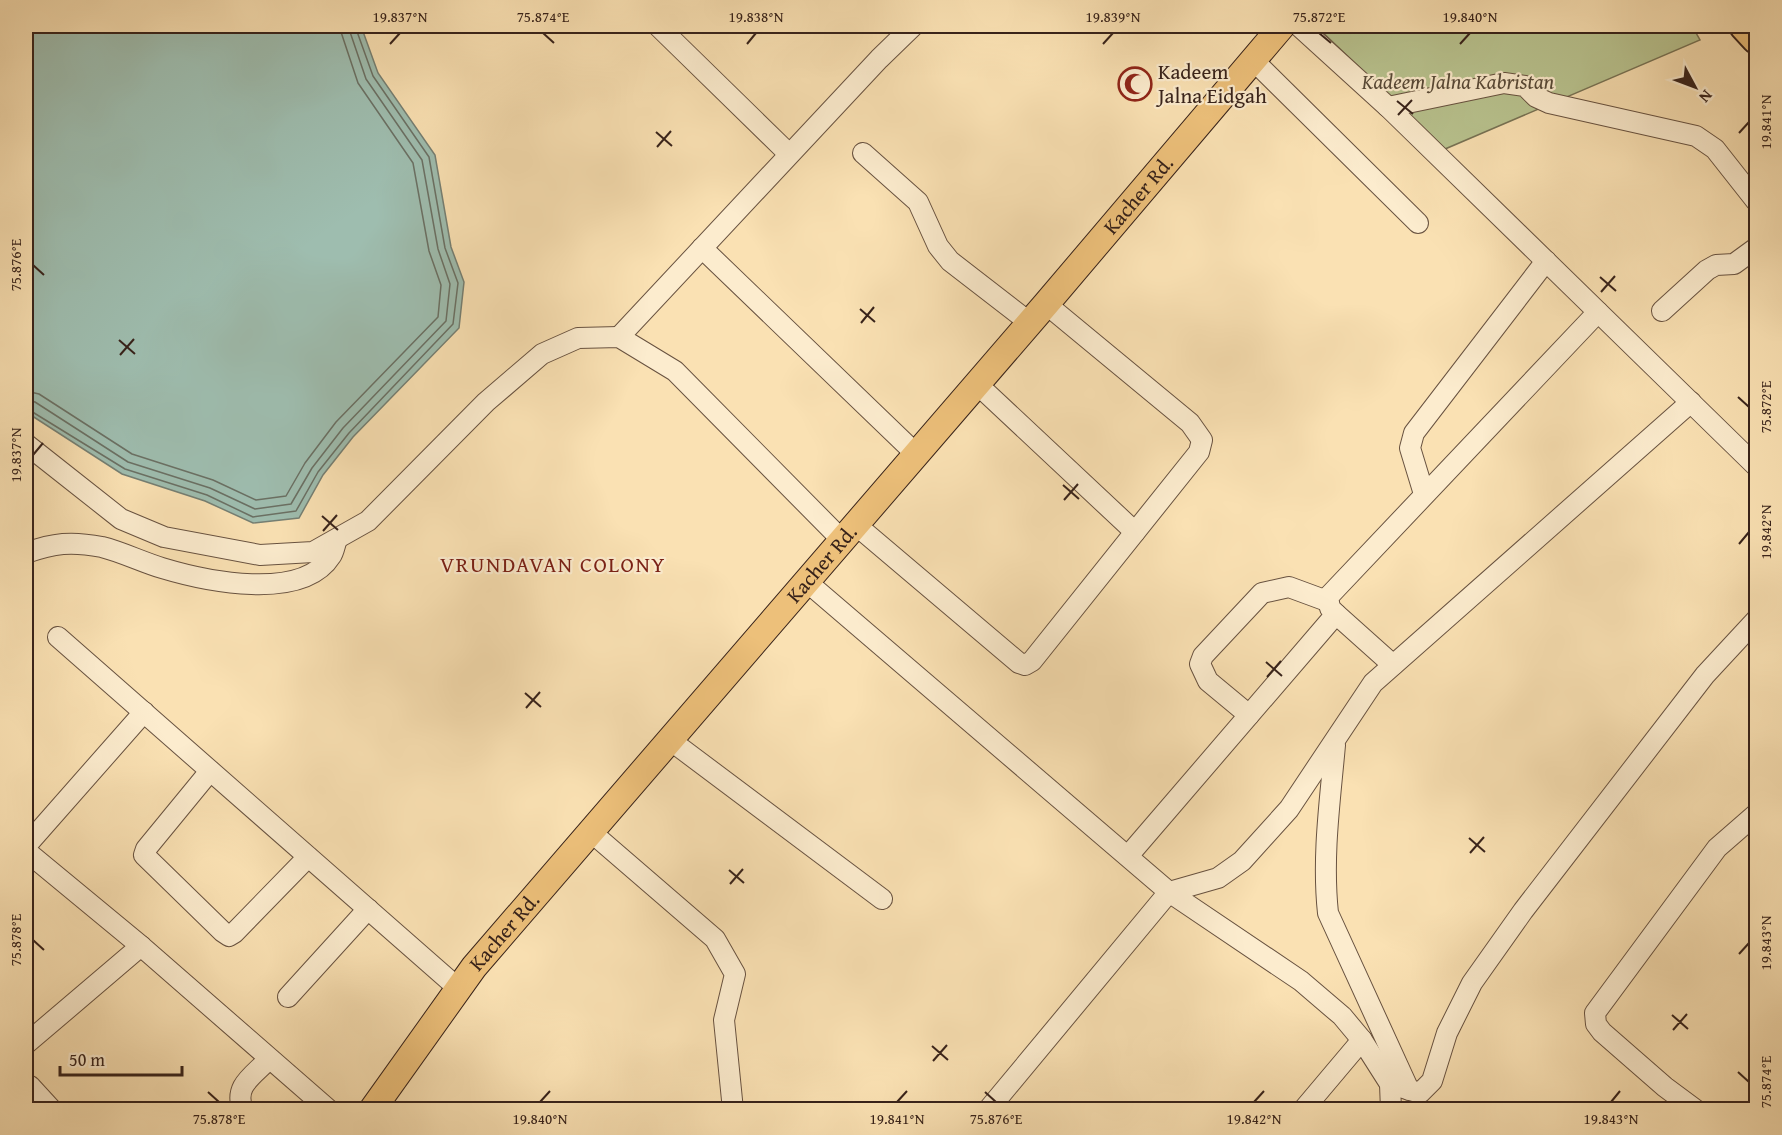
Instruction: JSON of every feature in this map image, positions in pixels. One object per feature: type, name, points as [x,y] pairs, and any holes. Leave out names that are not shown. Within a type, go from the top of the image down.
[{"type":"highway","points":[[1744,26],[1756,39]]},
{"type":"main road","name":"Kacher Rd.","points":[[372,1110],[474,967],[807,582],[915,453],[1038,314],[1282,26]]},
{"type":"street","points":[[658,26],[789,154]]},
{"type":"street","points":[[619,337],[789,154],[913,26]]},
{"type":"street","points":[[1299,26],[1388,107],[1756,466]]},
{"type":"street","points":[[1252,59],[1418,223]]},
{"type":"street","points":[[1388,107],[1504,83],[1519,83],[1549,103],[1696,136],[1704,140],[1756,201]]},
{"type":"street","points":[[26,444],[121,519],[164,537],[260,555],[312,552],[368,521],[486,402],[542,354],[578,338],[619,337],[675,371],[849,532],[1019,663],[1025,665],[1199,452],[1202,440],[1190,423],[1038,314],[950,261],[938,246],[918,202],[863,153]]},
{"type":"street","points":[[702,248],[915,453]]},
{"type":"street","points":[[1662,311],[1707,270],[1716,265],[1734,264],[1756,248]]},
{"type":"street","points":[[1424,494],[1410,448],[1414,433],[1546,261]]},
{"type":"street","points":[[1128,856],[1249,716],[1331,607],[1332,591],[1598,312]]},
{"type":"street","points":[[977,384],[1135,532]]},
{"type":"street","points":[[988,1110],[1169,892],[1218,878],[1242,861],[1289,809],[1373,683],[1691,402]]},
{"type":"street","points":[[26,553],[55,543],[103,548],[162,568],[220,583],[276,583],[314,574],[332,556],[337,539]]},
{"type":"street","points":[[807,582],[1169,892],[1301,981],[1342,1016],[1399,1087],[1420,1093],[1432,1082],[1447,1033],[1472,983],[1523,911],[1705,675],[1756,620]]},
{"type":"street","points":[[1249,716],[1208,681],[1200,664],[1203,656],[1262,593],[1289,587],[1331,607],[1393,665]]},
{"type":"street","points":[[58,637],[459,989]]},
{"type":"street","points":[[26,846],[144,712]]},
{"type":"street","points":[[1336,739],[1327,827],[1325,885],[1328,913],[1399,1087],[1391,1110]]},
{"type":"street","points":[[670,740],[882,899]]},
{"type":"street","points":[[210,771],[146,849],[144,855],[226,935],[234,933],[308,857]]},
{"type":"street","points":[[1696,1110],[1665,1087],[1602,1032],[1596,1024],[1595,1013],[1717,848],[1756,814]]},
{"type":"street","points":[[591,832],[715,939],[735,974],[724,1020],[733,1110]]},
{"type":"street","points":[[26,851],[141,946],[329,1110]]},
{"type":"street","points":[[288,997],[368,909]]},
{"type":"street","points":[[26,1044],[141,946]]},
{"type":"street","points":[[1303,1110],[1362,1040]]},
{"type":"street","points":[[243,1110],[238,1097],[240,1090],[269,1059]]},
{"type":"street","points":[[27,1084],[52,1110]]},
{"type":"green space","name":"Kadeem Jalna Kabristan","points":[[1316,26],[1692,26],[1700,40],[1445,149]]},
{"type":"water","points":[[26,26],[361,26],[378,73],[435,155],[451,247],[464,282],[459,328],[353,437],[323,475],[299,518],[253,523],[205,501],[122,474],[26,412]]},
{"type":"place","name":"Kadeem Jalna Eidgah","points":[[1135,84]]},
{"type":"district","name":"VRUNDAVAN COLONY","points":[[553,564]]}]
